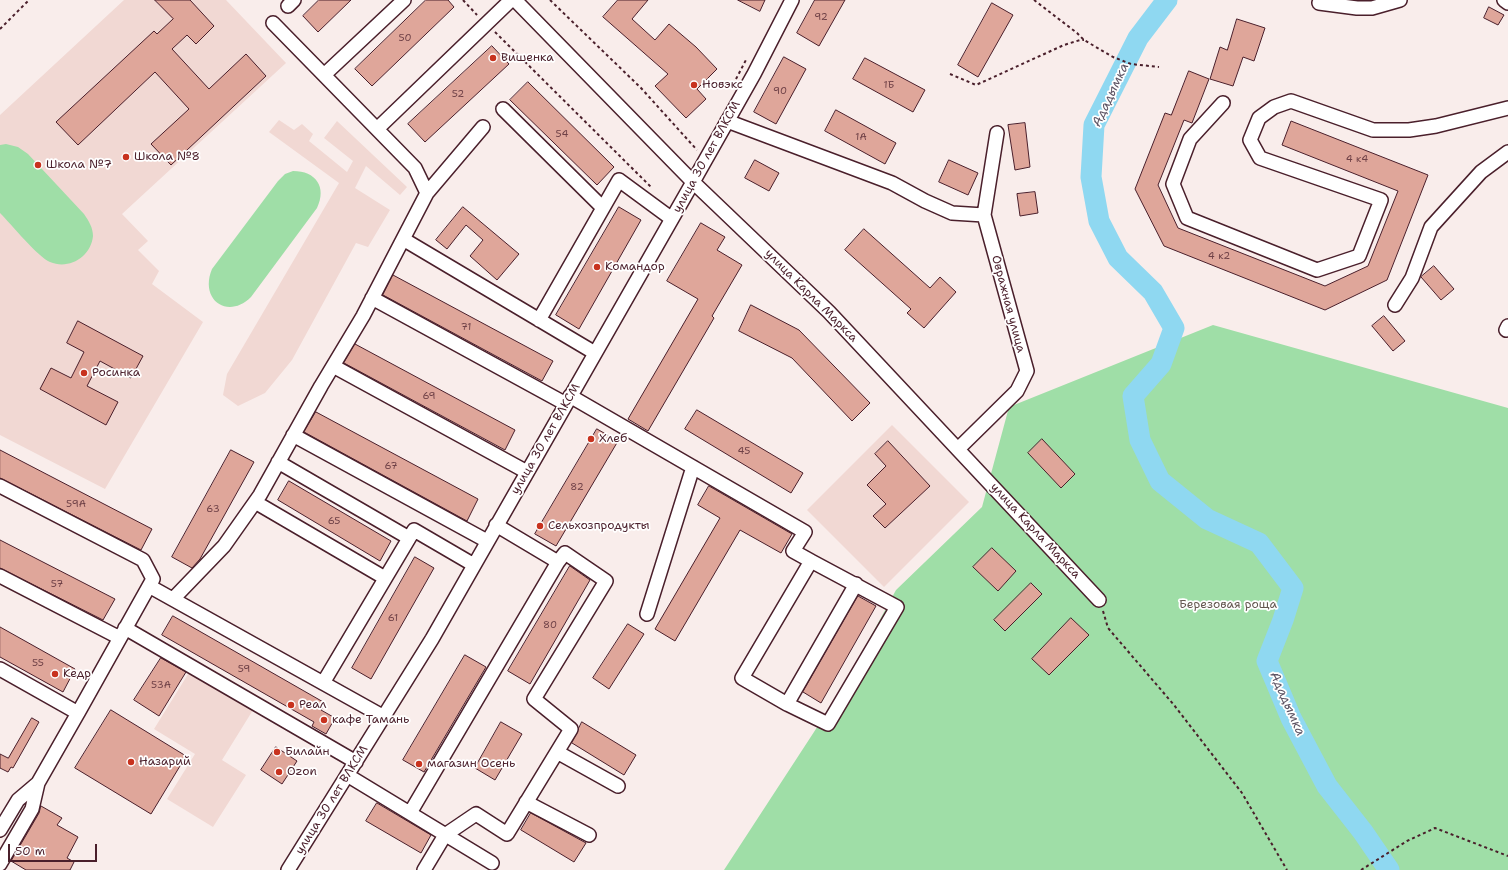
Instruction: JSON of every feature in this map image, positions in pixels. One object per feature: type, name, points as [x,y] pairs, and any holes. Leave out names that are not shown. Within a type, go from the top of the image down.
[{"type":"street","points":[[324,75],[404,0]]},
{"type":"street","points":[[377,128],[511,0]]},
{"type":"street","name":"улица Карла Маркса","points":[[515,0],[693,182],[829,312],[1099,600]]},
{"type":"street","name":"улица 30 лет ВЛКСМ","points":[[288,870],[432,639],[705,161],[754,74],[792,0]]},
{"type":"street","points":[[1319,3],[1372,8],[1400,0]]},
{"type":"street","points":[[1504,0],[1508,3]]},
{"type":"street","points":[[273,23],[415,168],[427,193]]},
{"type":"street","points":[[1223,103],[1190,139],[1173,184],[1187,218],[1316,270],[1359,256],[1381,200],[1260,158],[1250,140],[1259,118],[1274,107],[1291,101],[1373,130],[1409,130],[1436,126],[1503,108],[1508,108]]},
{"type":"street","points":[[502,109],[603,208]]},
{"type":"street","points":[[727,121],[892,182],[925,201],[952,213],[984,215]]},
{"type":"street","points":[[172,599],[224,546],[260,495],[372,298],[427,193],[483,127]]},
{"type":"street","name":"Овражная улица","points":[[958,449],[1017,391],[1027,371],[984,215],[997,133]]},
{"type":"street","points":[[1395,305],[1412,278],[1430,227],[1481,172],[1508,152]]},
{"type":"street","points":[[539,320],[619,180],[672,219]]},
{"type":"street","points":[[403,239],[595,353]]},
{"type":"street","points":[[372,298],[693,467],[805,532],[793,551],[812,560],[897,607],[828,724],[787,704],[742,678],[812,560]]},
{"type":"street","points":[[333,366],[527,472]]},
{"type":"street","points":[[293,435],[487,541]]},
{"type":"street","points":[[278,462],[409,538]]},
{"type":"street","points":[[647,614],[693,467]]},
{"type":"street","points":[[0,486],[143,560],[153,579],[38,783],[32,809],[0,864]]},
{"type":"street","points":[[255,502],[385,578]]},
{"type":"street","points":[[496,525],[558,562]]},
{"type":"street","points":[[323,683],[414,530],[474,565]]},
{"type":"street","points":[[410,813],[558,562],[565,553],[606,581],[534,698],[571,729],[507,834],[476,814],[445,835],[424,870]]},
{"type":"street","points":[[0,576],[122,633],[356,762]]},
{"type":"street","points":[[787,704],[856,584]]},
{"type":"street","points":[[149,586],[384,717]]},
{"type":"street","points":[[0,669],[78,712]]},
{"type":"street","points":[[557,752],[618,786]]},
{"type":"street","points":[[348,775],[492,863]]},
{"type":"street","points":[[0,830],[18,800],[38,783]]},
{"type":"street","points":[[526,802],[589,835]]},
{"type":"path","points":[[0,29],[29,0]]},
{"type":"path","points":[[463,0],[653,189]]},
{"type":"path","points":[[550,0],[641,88],[705,161]]},
{"type":"path","points":[[1034,0],[1084,40],[1113,57],[1131,64],[1159,67]]},
{"type":"path","points":[[950,74],[976,85],[1064,44],[1084,40]]},
{"type":"path","points":[[1099,600],[1108,628],[1174,705],[1242,793],[1287,870]]},
{"type":"path","points":[[1362,870],[1407,841],[1435,828],[1508,856]]},
{"type":"shaded area","points":[[124,0],[226,0],[286,63],[122,214],[148,241],[138,250],[159,271],[152,284],[203,322],[105,489],[0,435],[0,115]]},
{"type":"shaded area","points":[[279,120],[294,130],[302,124],[313,134],[309,141],[347,172],[353,161],[324,138],[337,121],[407,187],[400,195],[366,166],[355,188],[390,210],[368,247],[356,243],[292,360],[265,393],[238,406],[223,395],[227,374],[339,183],[269,132]]},
{"type":"shaded area","points":[[892,425],[969,502],[884,587],[807,510]]},
{"type":"shaded area","points":[[190,671],[253,710],[222,760],[246,775],[213,827],[167,799],[195,754],[154,729]]},
{"type":"green space","points":[[6,144],[18,147],[28,154],[88,219],[93,236],[88,250],[84,256],[78,260],[71,263],[57,264],[45,259],[0,213],[0,145]]},
{"type":"green space","points":[[293,171],[308,174],[317,182],[321,193],[317,208],[251,297],[242,304],[233,307],[218,303],[213,298],[209,290],[209,280],[212,269],[278,181],[285,174]]},
{"type":"green space","name":"Березовая роща","points":[[1213,325],[1508,408],[1508,870],[724,870],[842,689],[896,590],[982,507],[1009,407]]},
{"type":"building","points":[[155,0],[190,0],[214,26],[196,44],[187,35],[172,49],[209,89],[246,54],[266,76],[171,165],[151,144],[189,109],[155,72],[78,145],[56,122],[154,31],[157,34],[173,19]]},
{"type":"building","points":[[319,0],[351,0],[318,32],[303,16]]},
{"type":"building","points":[[426,0],[448,0],[454,7],[372,86],[355,69]]},
{"type":"building","points":[[618,0],[648,0],[632,19],[655,40],[669,24],[696,47],[717,69],[697,89],[706,99],[686,118],[655,86],[668,74],[603,17]]},
{"type":"building","points":[[738,0],[765,0],[760,11]]},
{"type":"building","points":[[815,0],[845,0],[819,46],[797,33]]},
{"type":"building","points":[[992,3],[1013,15],[978,77],[958,65]]},
{"type":"building","points":[[1489,7],[1504,15],[1498,25],[1484,18]]},
{"type":"building","points":[[1237,19],[1265,28],[1254,61],[1243,57],[1233,86],[1210,79],[1220,47],[1227,50]]},
{"type":"building","points":[[492,46],[509,64],[425,142],[408,124]]},
{"type":"building","points":[[784,57],[806,69],[776,124],[754,112]]},
{"type":"building","points":[[865,58],[925,90],[913,112],[853,79]]},
{"type":"building","points":[[1189,71],[1209,79],[1192,123],[1184,120],[1158,185],[1178,228],[1325,286],[1368,266],[1398,191],[1282,145],[1291,121],[1428,175],[1387,280],[1325,310],[1164,246],[1135,189],[1165,113],[1171,115]]},
{"type":"building","points":[[528,82],[614,167],[597,185],[510,100]]},
{"type":"building","points":[[836,110],[896,143],[885,164],[825,131]]},
{"type":"building","points":[[1025,123],[1030,167],[1015,170],[1008,125]]},
{"type":"building","points":[[755,160],[779,173],[769,191],[745,178]]},
{"type":"building","points":[[949,160],[978,173],[968,195],[939,182]]},
{"type":"building","points":[[1035,192],[1038,213],[1020,216],[1017,194]]},
{"type":"building","points":[[463,207],[519,254],[497,280],[470,256],[483,240],[466,225],[447,249],[436,240]]},
{"type":"building","points":[[619,207],[641,220],[579,329],[556,315]]},
{"type":"building","points":[[701,223],[725,237],[717,250],[742,265],[712,316],[714,318],[648,431],[628,419],[698,299],[667,281]]},
{"type":"building","points":[[864,229],[930,288],[940,277],[956,292],[924,328],[907,313],[911,309],[845,250]]},
{"type":"building","points":[[1434,266],[1454,289],[1441,300],[1421,277]]},
{"type":"building","points":[[393,275],[553,361],[542,381],[383,295]]},
{"type":"building","points":[[751,305],[799,330],[870,403],[852,421],[792,358],[739,331]]},
{"type":"building","points":[[1384,316],[1405,341],[1393,351],[1372,326]]},
{"type":"building","name":"Росинка","points":[[78,321],[143,356],[131,378],[100,361],[87,386],[118,402],[106,425],[40,389],[51,368],[71,378],[84,352],[67,343]]},
{"type":"building","points":[[355,344],[515,430],[505,450],[344,363]]},
{"type":"building","points":[[697,410],[803,473],[791,493],[685,429]]},
{"type":"building","points":[[316,412],[478,499],[467,521],[304,432]]},
{"type":"building","points":[[597,429],[618,441],[556,546],[535,534]]},
{"type":"building","points":[[1042,439],[1075,474],[1061,488],[1028,453]]},
{"type":"building","points":[[888,441],[930,486],[885,528],[873,516],[886,504],[867,485],[886,466],[875,454]]},
{"type":"building","points":[[0,450],[152,529],[141,550],[0,478]]},
{"type":"building","points":[[231,450],[254,462],[200,559],[192,568],[172,557]]},
{"type":"building","points":[[289,481],[391,541],[380,561],[278,500]]},
{"type":"building","points":[[709,486],[792,534],[781,553],[740,530],[675,641],[655,629],[720,518],[698,505]]},
{"type":"building","points":[[0,540],[115,599],[103,620],[0,568]]},
{"type":"building","points":[[992,548],[1016,571],[998,591],[973,567]]},
{"type":"building","points":[[415,557],[434,568],[371,679],[352,668]]},
{"type":"building","points":[[570,566],[590,580],[530,684],[508,671]]},
{"type":"building","points":[[1031,583],[1042,594],[1005,631],[994,620]]},
{"type":"building","points":[[858,596],[876,606],[821,703],[803,692]]},
{"type":"building","points":[[173,616],[325,703],[321,710],[335,718],[326,734],[312,726],[314,722],[162,635]]},
{"type":"building","points":[[1071,618],[1089,635],[1049,675],[1032,659]]},
{"type":"building","points":[[628,624],[644,634],[609,689],[593,678]]},
{"type":"building","points":[[0,627],[75,669],[63,692],[0,657]]},
{"type":"building","points":[[465,655],[486,667],[424,772],[403,760]]},
{"type":"building","points":[[161,658],[186,672],[159,716],[134,700]]},
{"type":"building","name":"Назарий","points":[[111,710],[186,756],[151,814],[75,768]]},
{"type":"building","points":[[32,718],[39,722],[13,768],[11,767],[8,772],[0,768],[0,754],[8,758]]},
{"type":"building","points":[[501,722],[522,734],[495,780],[475,768]]},
{"type":"building","points":[[582,722],[636,755],[624,775],[572,743]]},
{"type":"building","points":[[276,747],[297,761],[282,784],[261,770]]},
{"type":"building","points":[[377,803],[431,835],[421,853],[366,821]]},
{"type":"building","points":[[41,806],[62,818],[57,825],[78,837],[67,858],[74,862],[70,870],[26,870],[11,861],[39,813]]},
{"type":"building","points":[[531,813],[586,843],[574,862],[521,830]]},
{"type":"waterway","name":"Ададымка","points":[[1167,0],[1138,38],[1094,125],[1091,177],[1099,221],[1118,258],[1153,292],[1174,328],[1161,364],[1133,396],[1140,440],[1160,481],[1207,519],[1259,543],[1293,588],[1283,620],[1267,661],[1291,718],[1327,786],[1363,832],[1389,870]]},
{"type":"place","name":"Вишенка","points":[[493,58]]},
{"type":"place","name":"Новэкс","points":[[694,85]]},
{"type":"place","name":"Школа №8","points":[[126,157]]},
{"type":"place","name":"Школа №7","points":[[38,165]]},
{"type":"place","name":"Командор","points":[[597,267]]},
{"type":"place","name":"Росинка","points":[[84,373]]},
{"type":"place","name":"Хлеб","points":[[591,439]]},
{"type":"place","name":"Сельхозпродукты","points":[[540,526]]},
{"type":"place","name":"Кедр","points":[[55,674]]},
{"type":"place","name":"Реал","points":[[291,705]]},
{"type":"place","name":"кафе Тамань","points":[[324,720]]},
{"type":"place","name":"Билайн","points":[[277,752]]},
{"type":"place","name":"Назарий","points":[[131,762]]},
{"type":"place","name":"магазин Осень","points":[[419,764]]},
{"type":"place","name":"Ozon","points":[[279,772]]}]
